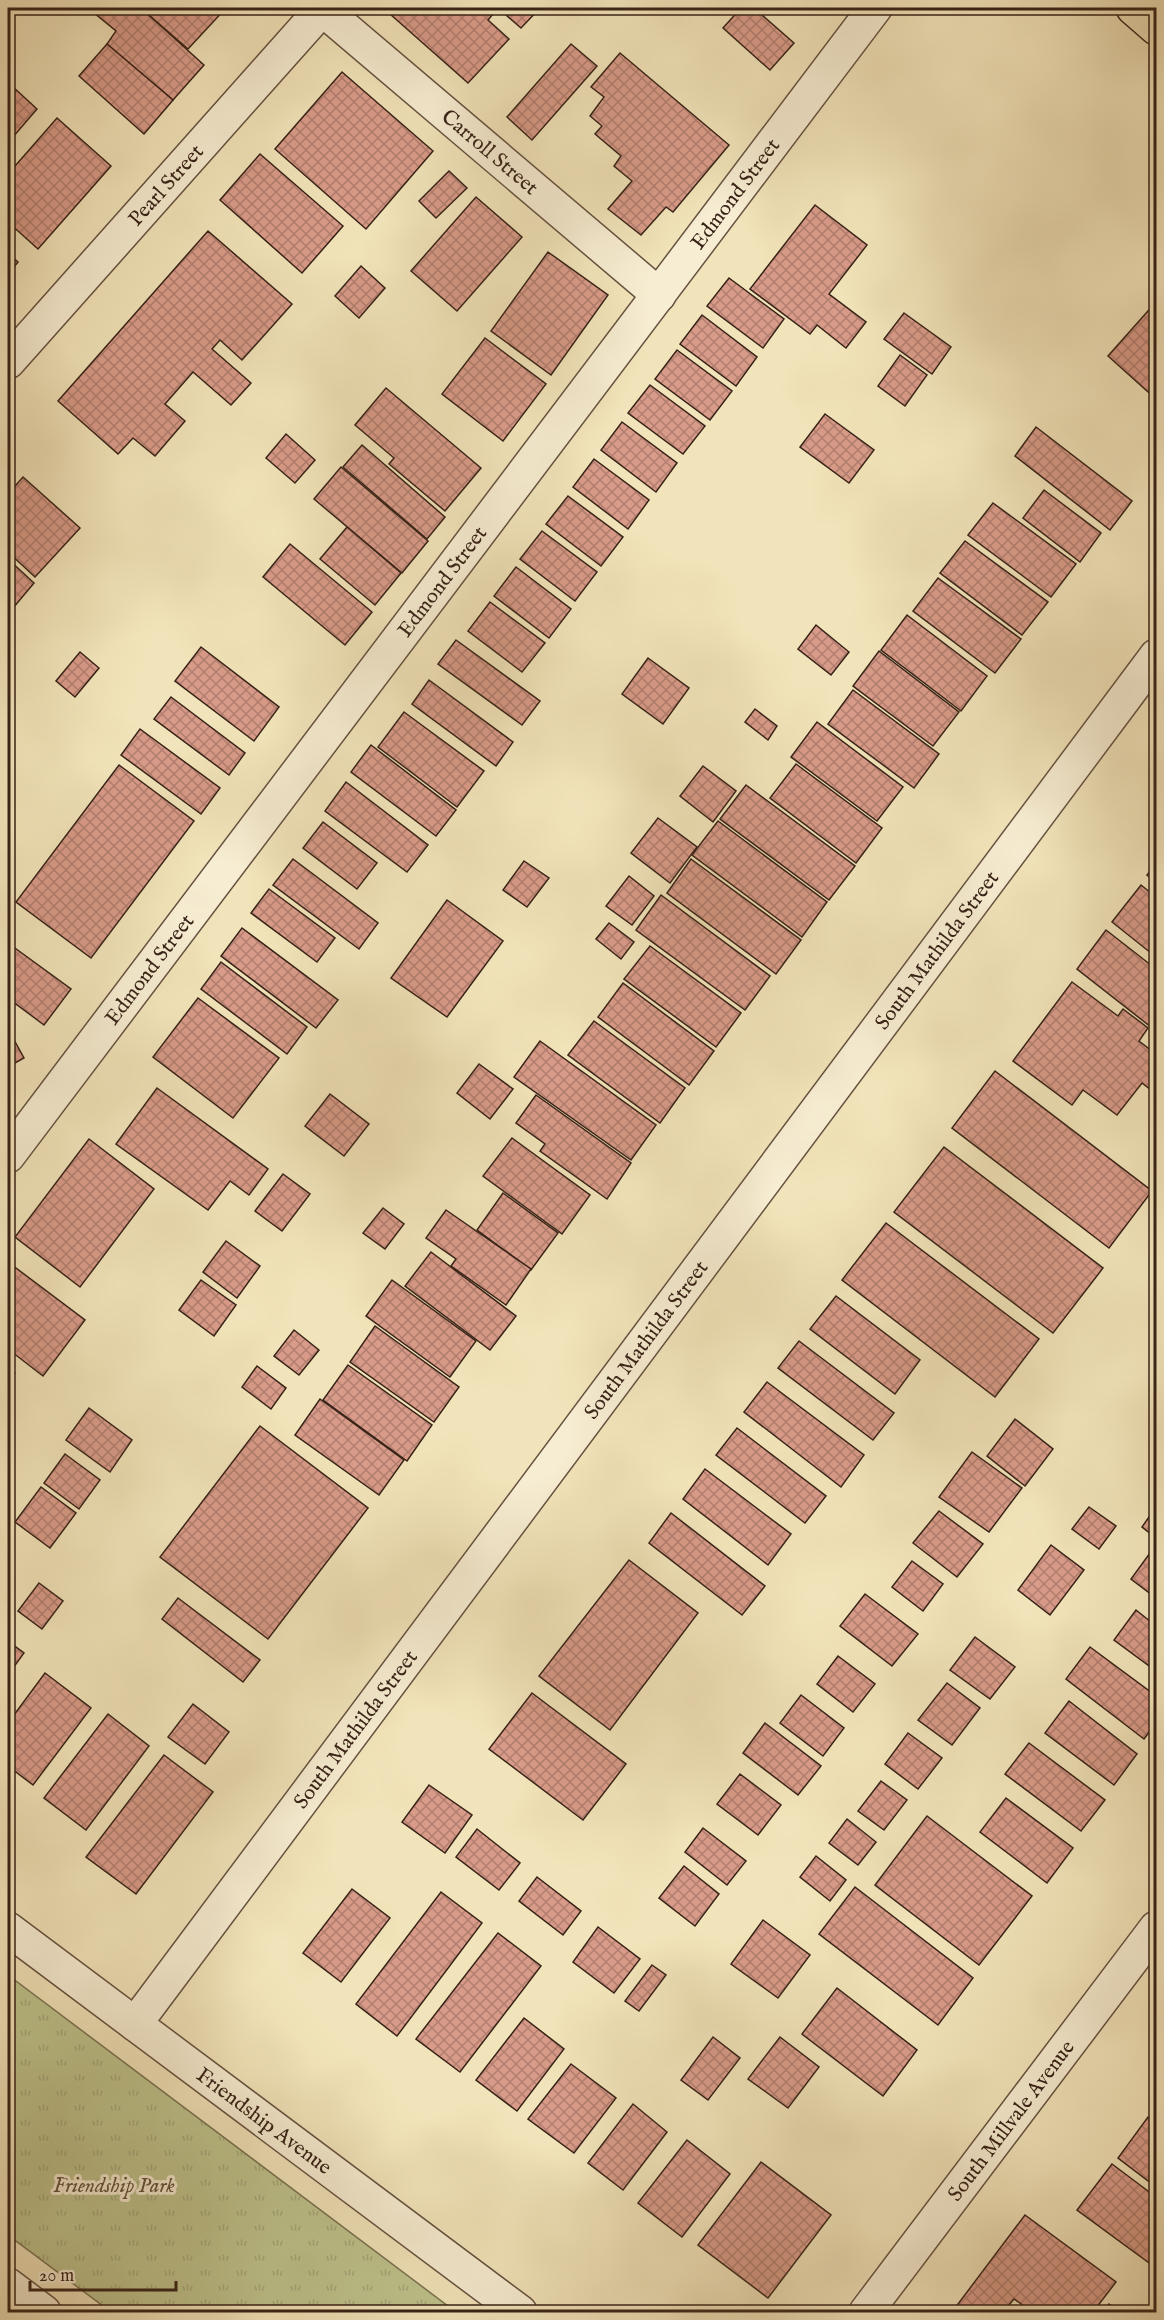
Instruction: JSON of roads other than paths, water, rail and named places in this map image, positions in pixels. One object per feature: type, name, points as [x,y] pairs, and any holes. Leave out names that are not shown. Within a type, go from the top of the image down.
[{"type":"main road","points":[[1133,8],[1156,28]]},
{"type":"street","name":"Carroll Street","points":[[322,8],[659,295]]},
{"type":"street","name":"Pearl Street","points":[[8,362],[322,8]]},
{"type":"street","name":"Edmond Street","points":[[8,1156],[875,8]]},
{"type":"street","name":"South Mathilda Street","points":[[135,2024],[1156,656]]},
{"type":"street","name":"South Millvale Avenue","points":[[867,2313],[1156,1928]]},
{"type":"street","name":"Friendship Avenue","points":[[8,1929],[520,2313]]},
{"type":"street","points":[[8,2285],[44,2313]]},
{"type":"park label","name":"Friendship Park","points":[[114,2185]]}]
